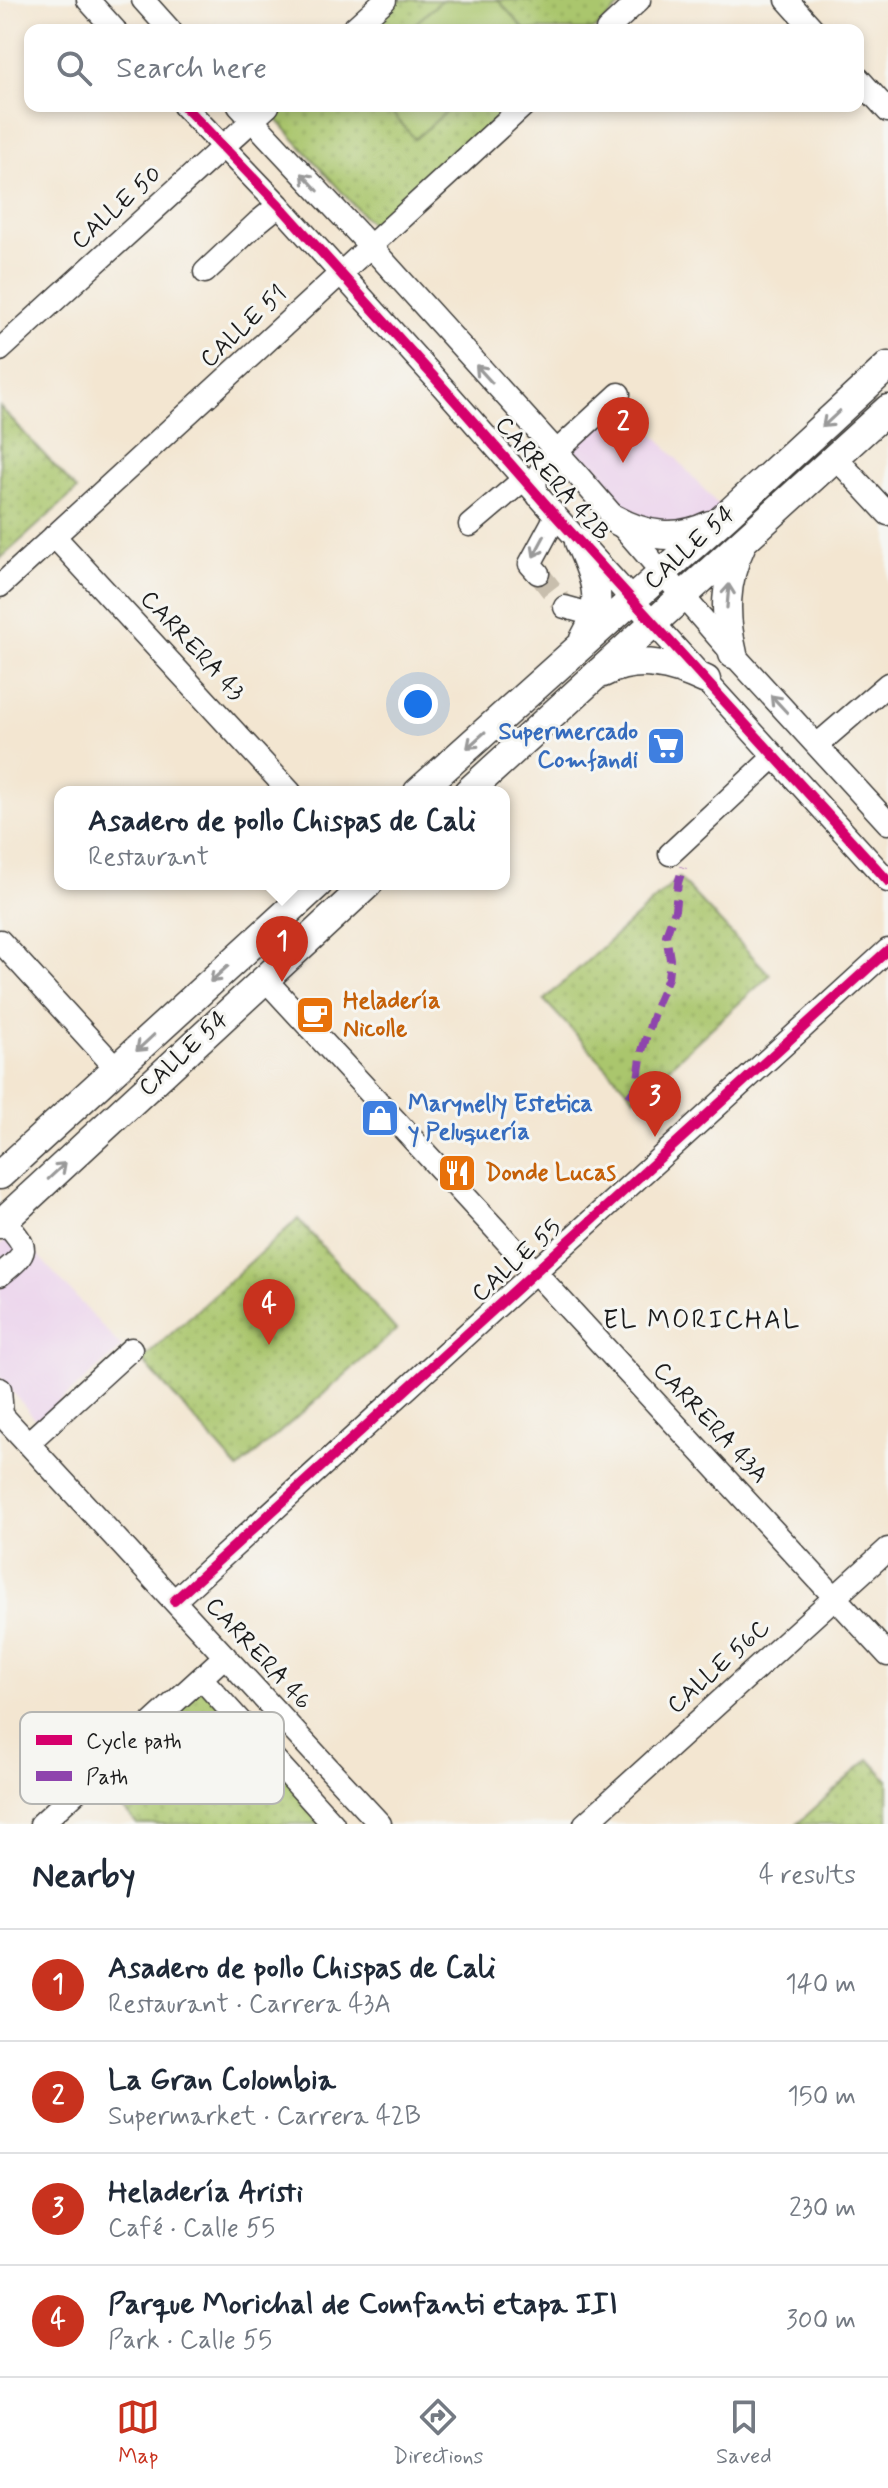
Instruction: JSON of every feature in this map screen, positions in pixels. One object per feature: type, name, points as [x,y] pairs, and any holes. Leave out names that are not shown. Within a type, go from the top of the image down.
[{"type":"main road","name":"CALLE 54","points":[[425,786],[888,366]]},
{"type":"main road","name":"CALLE 54","points":[[474,786],[888,409]]},
{"type":"main road","points":[[614,519],[638,531],[663,536],[698,531],[728,514]]},
{"type":"main road","points":[[733,654],[726,616],[727,597],[733,568],[744,540]]},
{"type":"main road","points":[[575,650],[587,634],[594,615],[596,582],[579,542]]},
{"type":"main road","points":[[576,692],[600,675],[628,664],[648,662],[668,665],[706,680]]},
{"type":"main road","name":"CALLE 54","points":[[0,1175],[311,890]]},
{"type":"main road","name":"CALLE 54","points":[[2,1222],[361,890]]},
{"type":"street","points":[[88,0],[110,24]]},
{"type":"street","points":[[143,0],[165,24]]},
{"type":"street","points":[[359,24],[385,0]]},
{"type":"street","points":[[613,24],[639,0]]},
{"type":"street","points":[[787,0],[809,24]]},
{"type":"street","points":[[864,85],[888,111]]},
{"type":"street","name":"CARRERA 42B","points":[[189,112],[279,205],[579,542],[888,881]]},
{"type":"street","name":"CALLE 50","points":[[0,350],[222,148],[252,112]]},
{"type":"street","name":"CARRERA 42B","points":[[254,112],[733,654],[888,823]]},
{"type":"street","name":"CALLE 51","points":[[0,586],[517,112]]},
{"type":"street","points":[[205,272],[279,205]]},
{"type":"street","points":[[555,453],[619,394]]},
{"type":"street","points":[[835,457],[888,514]]},
{"type":"street","points":[[470,525],[531,488],[536,490],[537,477],[545,468],[557,464],[575,472]]},
{"type":"street","points":[[538,573],[530,564],[556,516]]},
{"type":"street","name":"CARRERA 43","points":[[54,536],[284,786]]},
{"type":"street","points":[[565,607],[594,615]]},
{"type":"street","points":[[817,745],[888,684]]},
{"type":"street","points":[[670,854],[775,756]]},
{"type":"street","points":[[0,941],[117,1069]]},
{"type":"street","name":"CALLE 55","points":[[174,1601],[888,950]]},
{"type":"street","name":"CARRERA 43A","points":[[265,979],[888,1655]]},
{"type":"street","points":[[0,1275],[21,1258],[24,1249],[22,1241],[2,1222]]},
{"type":"street","points":[[28,1443],[131,1349]]},
{"type":"street","points":[[0,1389],[1,1414]]},
{"type":"street","name":"CARRERA 46","points":[[1,1414],[277,1712]]},
{"type":"street","name":"CALLE 56C","points":[[585,1824],[888,1549]]},
{"type":"street","points":[[164,1712],[225,1656]]},
{"type":"street","points":[[201,1678],[232,1712]]},
{"type":"street","name":"CARRERA 46","points":[[284,1720],[380,1824]]},
{"type":"street","points":[[284,1770],[333,1824]]},
{"type":"street","points":[[41,1824],[63,1804]]},
{"type":"shaded area","points":[[619,394],[728,514],[646,534],[555,453]]},
{"type":"shaded area","points":[[16,1231],[122,1348],[37,1421],[0,1377],[0,1245]]},
{"type":"green space","points":[[392,0],[627,0],[601,24],[366,24]]},
{"type":"green space","points":[[442,0],[498,0],[520,24],[415,24]]},
{"type":"green space","points":[[270,112],[503,112],[375,229]]},
{"type":"green space","points":[[391,112],[446,112],[415,139]]},
{"type":"green space","points":[[0,407],[77,490],[0,559]]},
{"type":"green space","points":[[679,878],[770,975],[635,1098],[544,1000]]},
{"type":"green space","points":[[298,1219],[396,1330],[238,1469],[142,1360]]},
{"type":"green space","points":[[201,1678],[232,1712],[164,1712]]},
{"type":"green space","points":[[869,1759],[888,1780],[888,1824],[797,1824]]},
{"type":"green space","points":[[284,1770],[333,1824],[137,1824],[119,1804],[284,1804]]},
{"type":"tunnel","points":[[538,573],[565,607]]},
{"type":"marked path","points":[[629,1097],[637,1086],[642,1051],[668,978],[670,959],[666,935],[675,910],[683,867]]},
{"type":"cycle path","points":[[190,112],[279,205],[888,881]]},
{"type":"cycle path","points":[[174,1601],[888,950]]},
{"type":"place","name":"La Gran Colombia","points":[[623,463]]},
{"type":"place","name":"Supermercado Comfandi","points":[[666,746]]},
{"type":"place","name":"Asadero de pollo Chispas de Cali","points":[[282,982]]},
{"type":"place","name":"Heladería Nicolle","points":[[315,1015]]},
{"type":"place","name":"Marynelly Estetica y Peluquería","points":[[380,1118]]},
{"type":"place","name":"Heladería Aristi","points":[[655,1137]]},
{"type":"place","name":"Donde Lucas","points":[[457,1173]]},
{"type":"place","name":"Parque Morichal de Comfanti etapa III","points":[[269,1345]]},
{"type":"district","name":"EL MORICHAL","points":[[702,1321]]}]
